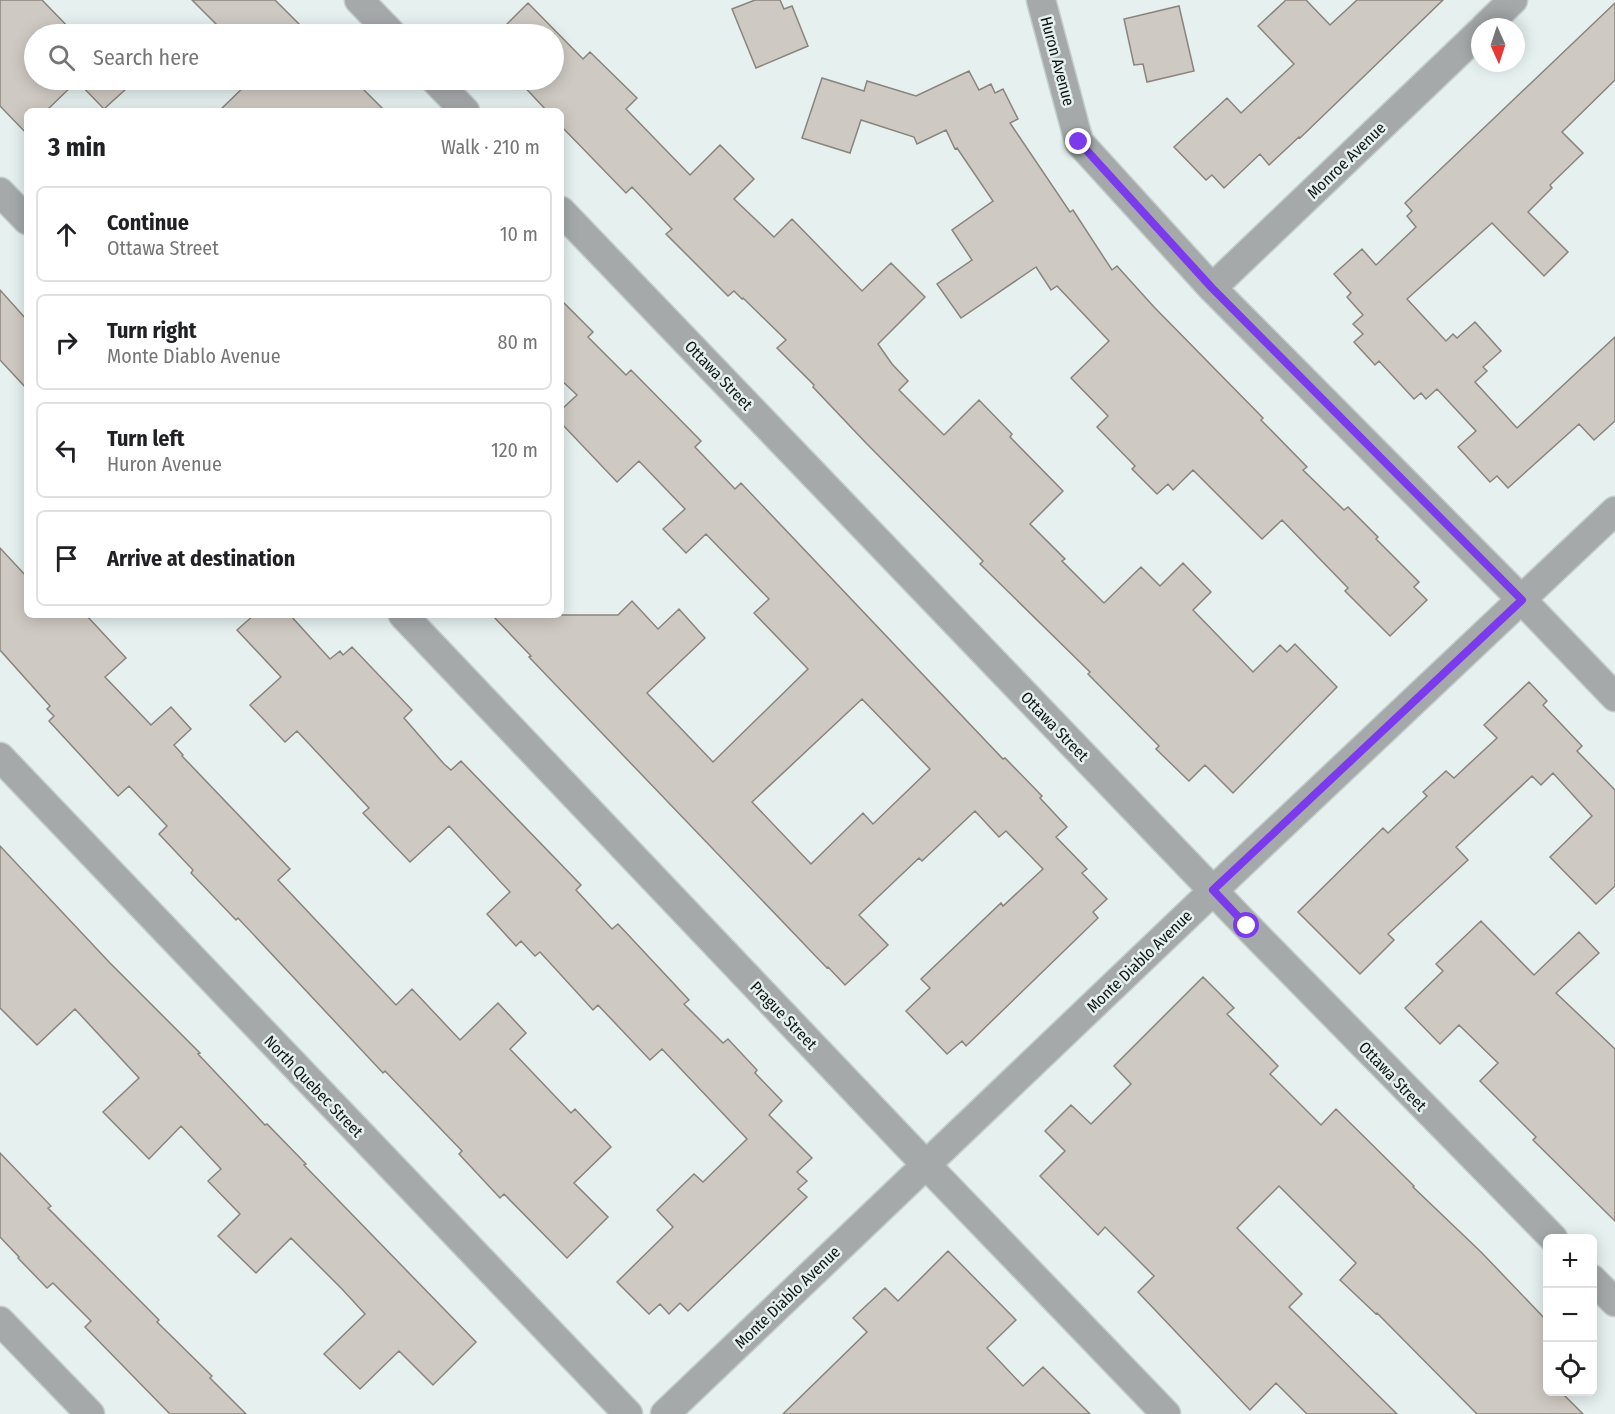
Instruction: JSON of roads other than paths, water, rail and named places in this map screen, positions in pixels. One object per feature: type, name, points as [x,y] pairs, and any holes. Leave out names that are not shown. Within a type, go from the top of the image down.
[{"type":"street","points":[[359,0],[382,24]]},
{"type":"street","name":"Huron Avenue","points":[[1041,0],[1079,142],[1212,288],[1522,600],[1615,697]]},
{"type":"street","points":[[1494,18],[1513,0]]},
{"type":"street","name":"Monroe Avenue","points":[[1212,288],[1471,41]]},
{"type":"street","points":[[445,90],[462,108]]},
{"type":"street","points":[[0,192],[24,217]]},
{"type":"street","name":"Ottawa Street","points":[[564,214],[1213,890],[1548,1234]]},
{"type":"street","name":"Monte Diablo Avenue","points":[[665,1414],[1213,890],[1615,511]]},
{"type":"street","name":"Prague Street","points":[[406,618],[1166,1414]]},
{"type":"street","name":"North Quebec Street","points":[[0,757],[628,1414]]},
{"type":"street","points":[[1597,1283],[1615,1302]]},
{"type":"street","points":[[0,1321],[90,1414]]}]
